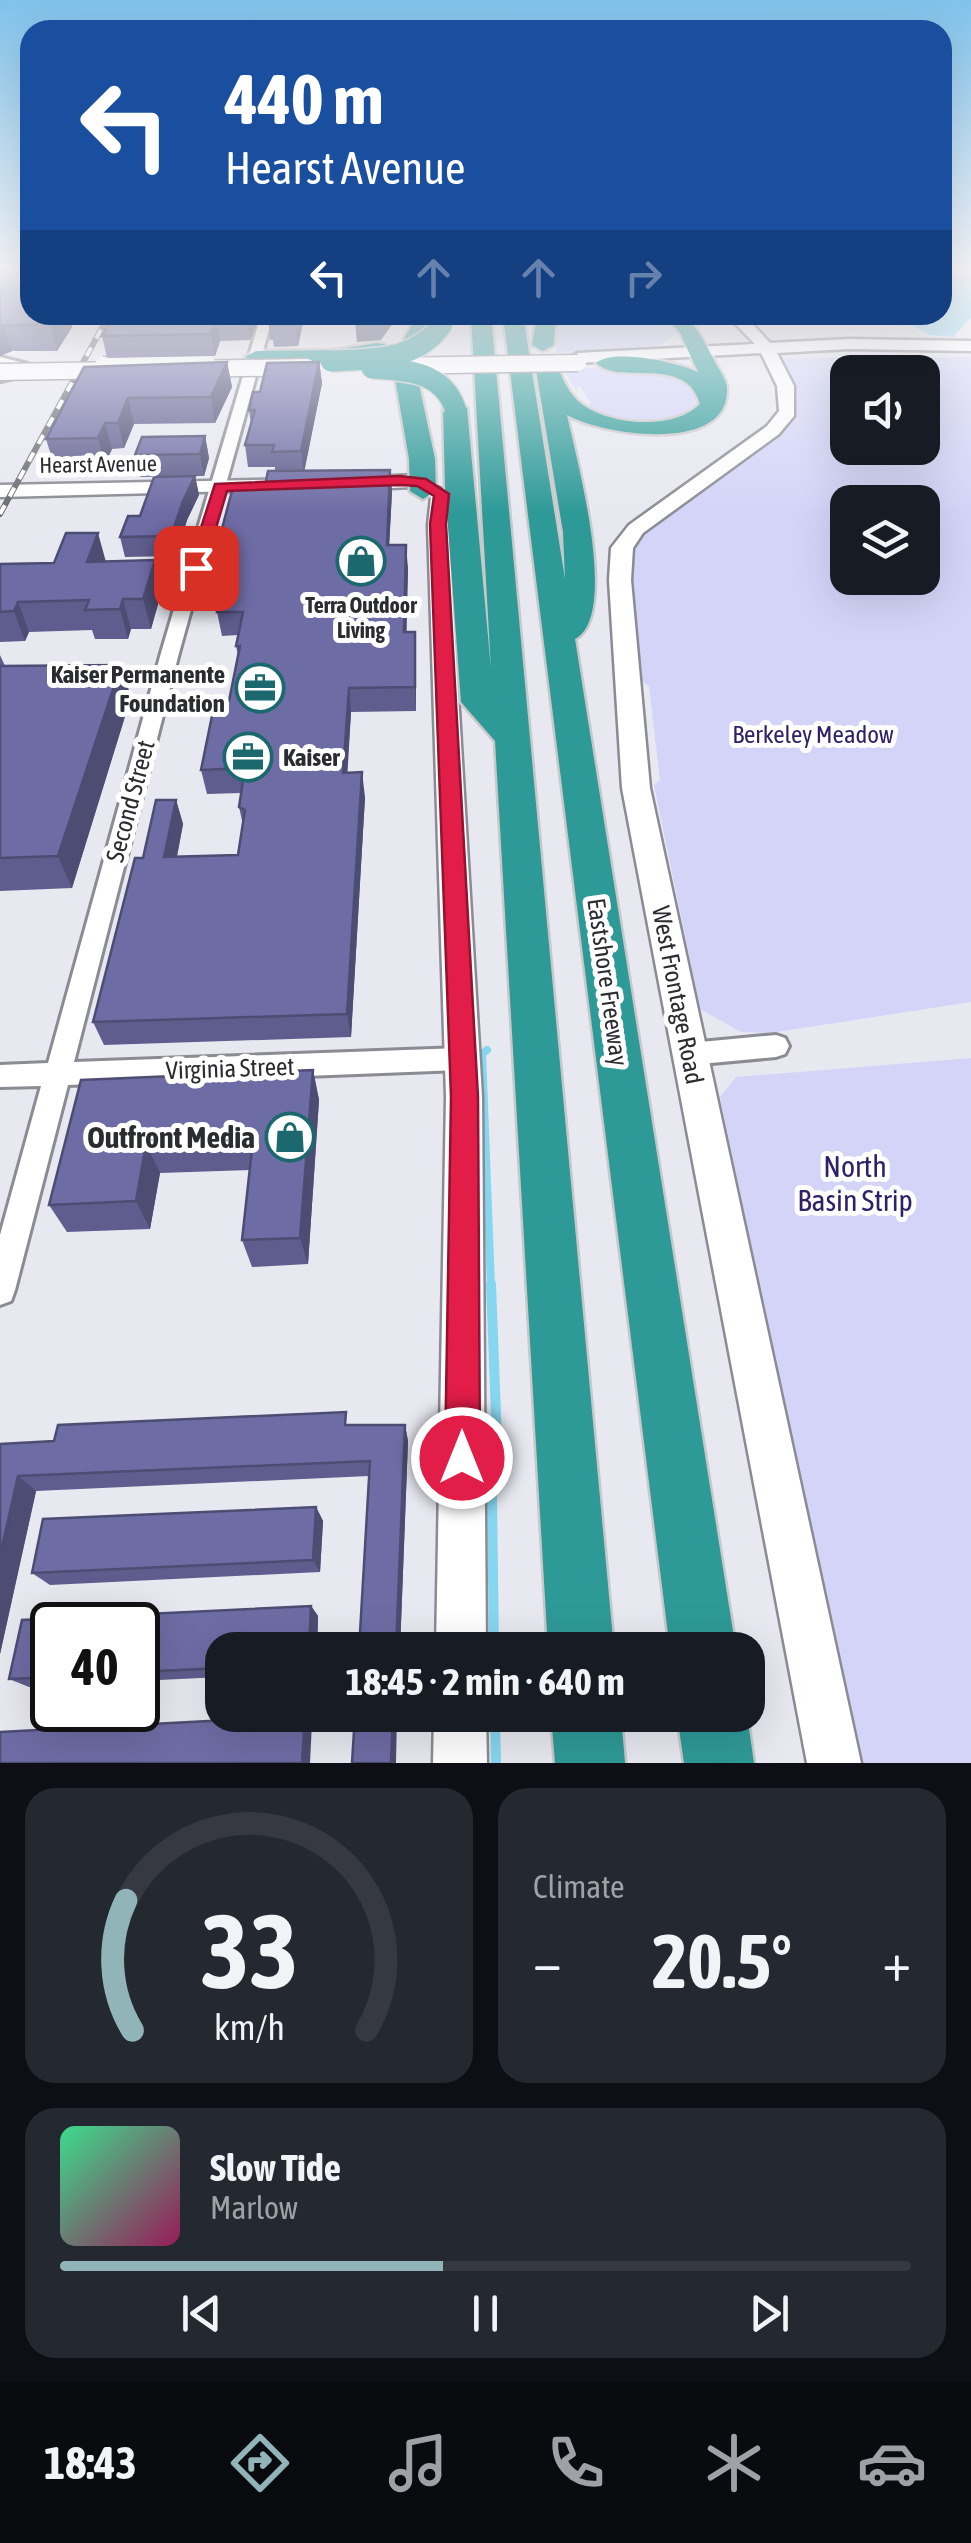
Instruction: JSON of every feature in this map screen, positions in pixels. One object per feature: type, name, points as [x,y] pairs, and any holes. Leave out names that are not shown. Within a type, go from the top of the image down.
[{"type":"highway","points":[[256,357],[377,348]]},
{"type":"highway","points":[[413,348],[404,360],[424,487]]},
{"type":"highway","points":[[331,361],[414,348]]},
{"type":"highway","points":[[483,348],[580,1632]]},
{"type":"highway","name":"Eastshore Freeway","points":[[518,348],[699,1632]]},
{"type":"highway","points":[[543,348],[574,503],[581,594],[562,654]]},
{"type":"highway","points":[[545,348],[545,356],[569,405],[605,423],[670,426],[698,418],[712,405],[716,389],[698,348]]},
{"type":"highway","points":[[590,361],[654,348]]},
{"type":"highway","points":[[590,361],[682,374],[706,389],[712,405]]},
{"type":"highway","points":[[358,366],[432,378],[450,392],[456,408],[460,516],[478,702],[514,740]]},
{"type":"highway","points":[[384,482],[414,466],[416,437]]},
{"type":"highway","points":[[587,1732],[590,1763]]},
{"type":"highway","points":[[714,1732],[718,1763]]},
{"type":"street","name":"Second Street","points":[[0,1290],[170,653],[258,348]]},
{"type":"street","name":"West Frontage Road","points":[[764,348],[788,392],[786,416],[642,522],[626,541],[619,564],[636,788],[834,1763]]},
{"type":"street","points":[[0,369],[590,361],[705,358],[814,348]]},
{"type":"street","points":[[768,354],[830,356]]},
{"type":"street","points":[[936,355],[971,354]]},
{"type":"street","points":[[0,369],[331,361],[590,361]]},
{"type":"street","name":"Hearst Avenue","points":[[0,491],[384,482],[424,487]]},
{"type":"street","points":[[424,487],[431,518],[438,524],[464,1097],[461,1632]]},
{"type":"street","points":[[690,1054],[776,1046]]},
{"type":"street","name":"Virginia Street","points":[[0,1076],[460,1059]]},
{"type":"street","points":[[460,1732],[460,1763]]},
{"type":"green space","points":[[556,348],[649,348],[604,354],[557,353]]},
{"type":"green space","name":"Berkeley Meadow","points":[[940,357],[971,357],[971,1002],[770,1033],[741,1032],[700,1009],[654,785],[660,780],[649,686],[635,678],[628,557],[642,522],[788,412],[771,359],[830,358],[830,465],[940,465]]},
{"type":"green space","points":[[562,367],[657,371],[687,380],[701,398],[698,407],[672,419],[644,423],[615,419],[589,406],[580,386],[576,387],[578,394]]},
{"type":"green space","name":"North Basin Strip","points":[[971,1058],[971,1763],[860,1763],[720,1097],[736,1077]]},
{"type":"building","points":[[227,362],[211,397],[128,398],[118,423],[105,423],[98,438],[46,439],[84,367]]},
{"type":"building","points":[[319,362],[301,451],[272,452],[274,445],[245,445],[255,410],[249,410],[253,392],[260,392],[267,363]]},
{"type":"building","points":[[205,436],[200,454],[135,455],[142,437]]},
{"type":"building","points":[[390,470],[387,545],[406,545],[404,632],[415,632],[415,687],[349,688],[343,773],[362,772],[347,1014],[93,1022],[135,858],[143,858],[156,800],[176,800],[164,857],[238,855],[245,810],[239,807],[245,768],[201,770],[215,701],[229,701],[240,646],[236,646],[243,612],[217,612],[234,540],[219,540],[233,487],[265,486],[268,471]]},
{"type":"building","points":[[195,476],[171,536],[120,537],[128,516],[140,516],[154,477]]},
{"type":"building","points":[[66,533],[98,533],[87,562],[155,560],[143,599],[123,599],[120,609],[85,610],[89,600],[18,602],[14,611],[0,612],[0,564],[54,563]]},
{"type":"building","points":[[121,665],[58,856],[0,858],[0,666]]},
{"type":"building","points":[[313,1070],[300,1238],[242,1240],[253,1140],[146,1144],[136,1201],[49,1205],[81,1080]]},
{"type":"building","points":[[346,1412],[345,1425],[405,1425],[397,1632],[360,1632],[370,1461],[18,1476],[0,1556],[0,1444],[54,1441],[58,1425]]},
{"type":"building","points":[[316,1507],[313,1560],[32,1573],[43,1519]]},
{"type":"building","points":[[311,1606],[310,1632],[205,1632],[205,1669],[160,1671],[160,1613]]},
{"type":"building","points":[[22,1620],[30,1620],[30,1678],[9,1679]]},
{"type":"building","points":[[205,1721],[205,1732],[304,1732],[302,1763],[0,1763],[0,1732],[160,1732],[160,1724]]},
{"type":"building","points":[[354,1732],[392,1732],[391,1763],[352,1763]]},
{"type":"waterway","points":[[487,1050],[482,1054],[491,1287]]},
{"type":"waterway","points":[[491,1284],[498,1467],[492,1495],[494,1632]]},
{"type":"waterway","points":[[495,1732],[496,1763]]},
{"type":"railway","points":[[0,514],[91,348]]},
{"type":"place","name":"Terra Outdoor Living","points":[[361,561]]},
{"type":"place","name":"Kaiser Permanente Foundation","points":[[260,688]]},
{"type":"place","name":"Kaiser","points":[[248,757]]},
{"type":"place","name":"Outfront Media","points":[[290,1137]]},
{"type":"route","points":[[196,568],[220,487],[377,484],[400,480],[421,482],[441,494],[442,518],[438,524],[464,1097],[462,1458]]}]
